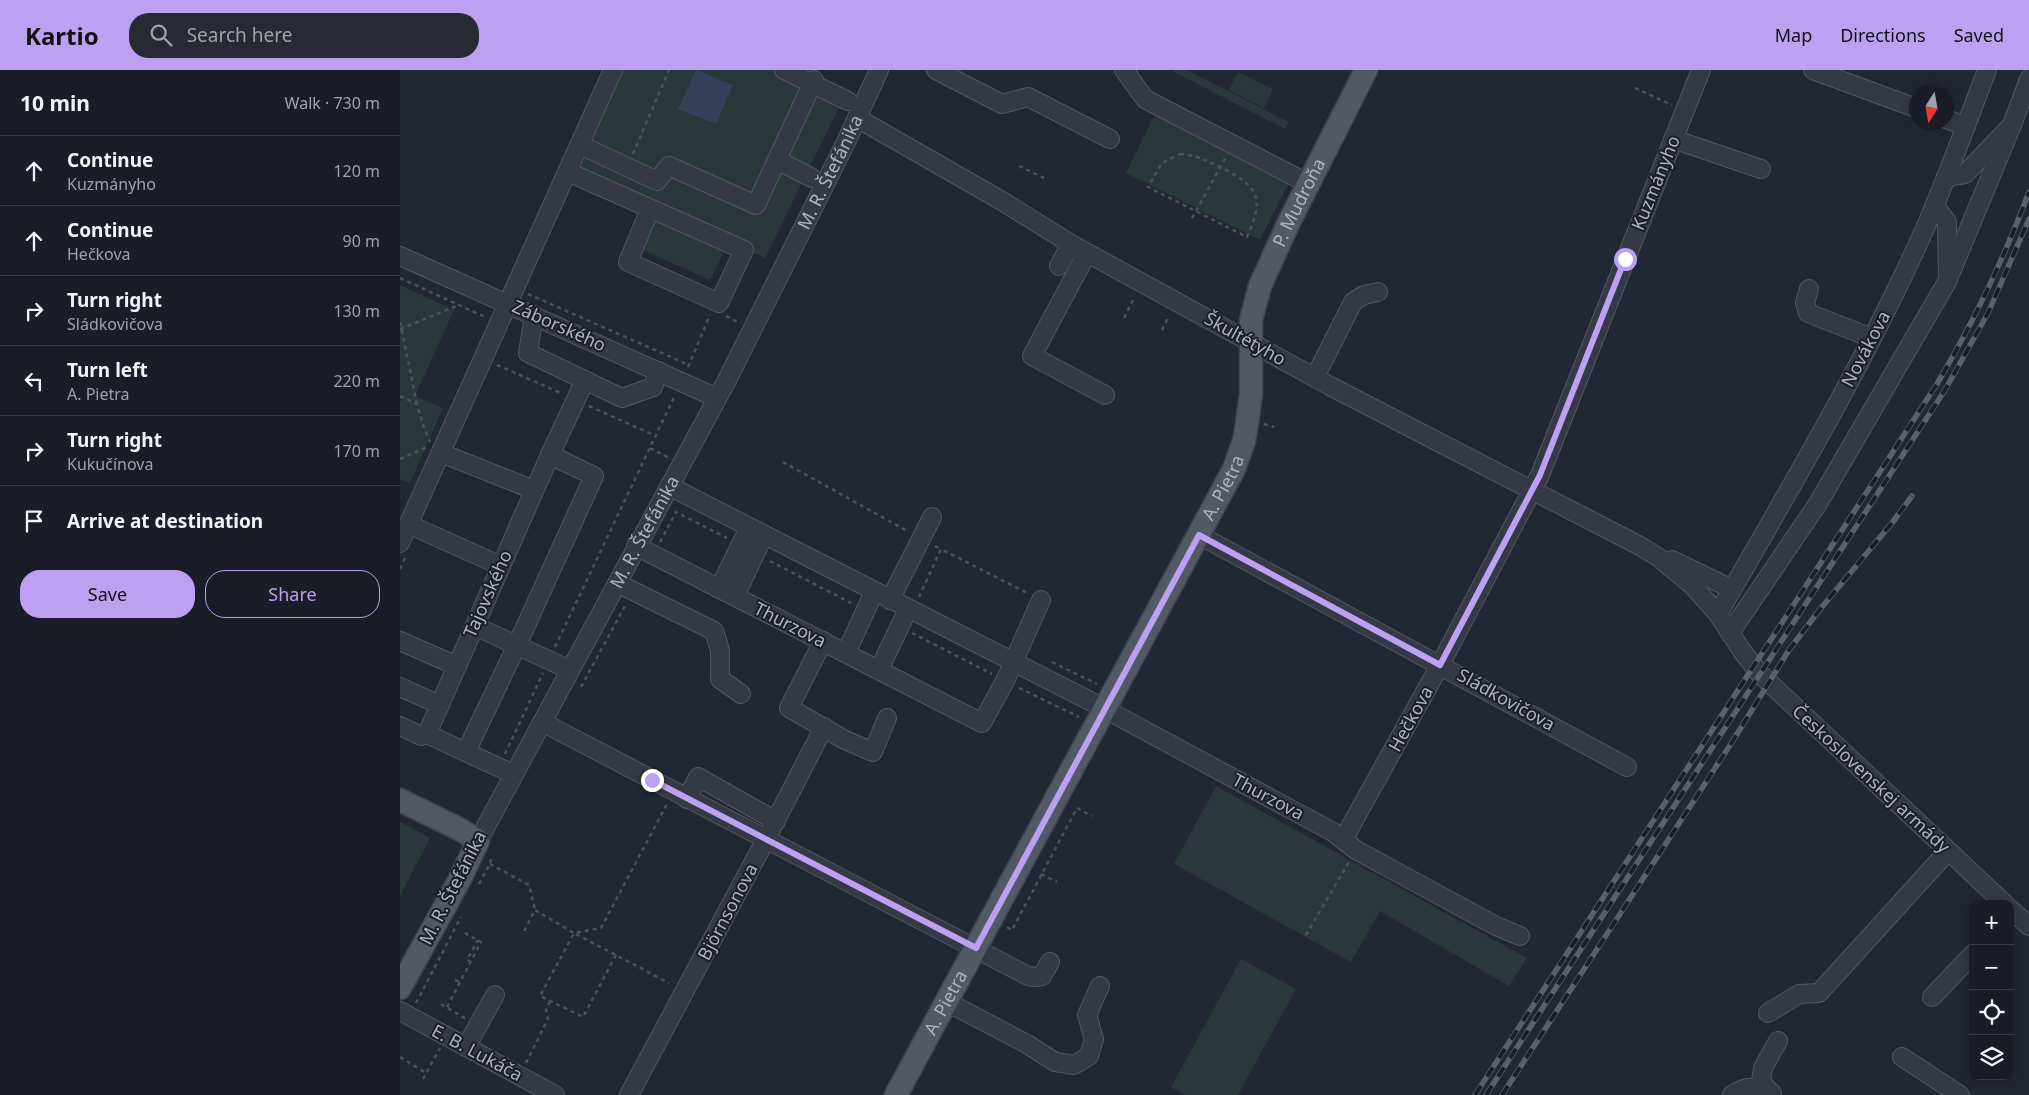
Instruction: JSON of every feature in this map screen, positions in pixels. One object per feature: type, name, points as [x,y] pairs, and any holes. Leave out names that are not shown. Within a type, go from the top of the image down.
[{"type":"main road","name":"P. Mudroňa","points":[[1250,342],[1251,320],[1260,286],[1274,252],[1366,70]]},
{"type":"main road","name":"A. Pietra","points":[[896,1095],[1234,469],[1244,441],[1251,394],[1250,342]]},
{"type":"main road","points":[[400,800],[461,830],[478,841]]},
{"type":"main road","name":"M. R. Štefánika","points":[[400,988],[460,879],[478,841]]},
{"type":"street","points":[[400,543],[613,70]]},
{"type":"street","points":[[784,70],[814,82],[848,101]]},
{"type":"street","name":"M. R. Štefánika","points":[[478,841],[506,771],[542,722],[717,398],[880,70]]},
{"type":"street","points":[[936,70],[1002,104],[1028,98],[1110,139]]},
{"type":"street","points":[[1125,70],[1145,99],[1308,184]]},
{"type":"street","name":"Kuzmányho","points":[[1532,490],[1540,475],[1701,70]]},
{"type":"street","points":[[1813,70],[1909,105]]},
{"type":"street","name":"Novákova","points":[[1718,614],[1817,441],[1872,338],[1935,206],[1987,70]]},
{"type":"street","points":[[1730,633],[1817,505],[1948,280],[2029,79]]},
{"type":"street","points":[[568,172],[647,208],[744,250],[719,303],[628,262],[647,208],[657,181],[670,166],[756,205],[814,82]]},
{"type":"street","name":"Škultétyho","points":[[857,118],[1002,201],[1071,244],[1315,377],[1640,546],[1732,589]]},
{"type":"street","points":[[1954,122],[1966,126]]},
{"type":"street","points":[[1946,178],[1965,174],[2012,125]]},
{"type":"street","points":[[1673,139],[1761,169]]},
{"type":"street","points":[[580,145],[657,181]]},
{"type":"street","points":[[777,160],[812,178]]},
{"type":"street","points":[[1935,206],[1947,222],[1948,280]]},
{"type":"street","points":[[1059,266],[1071,244]]},
{"type":"street","points":[[1087,253],[1032,356],[1105,395]]},
{"type":"street","name":"Záborského","points":[[400,256],[510,297],[534,315],[659,371],[685,373],[717,398]]},
{"type":"street","points":[[1809,289],[1805,303],[1808,313],[1872,338]]},
{"type":"street","points":[[1315,377],[1353,302],[1364,295],[1378,292]]},
{"type":"street","points":[[534,315],[528,353],[622,398],[653,387],[659,371]]},
{"type":"street","name":"Tajovského","points":[[427,734],[534,490],[585,380]]},
{"type":"street","points":[[441,453],[534,490]]},
{"type":"street","points":[[466,752],[594,476],[550,455]]},
{"type":"street","name":"Thurzova","points":[[669,486],[882,596],[914,603],[1013,661],[1343,840],[1356,850],[1488,921],[1520,936]]},
{"type":"street","name":"Hečkova","points":[[1343,840],[1440,665],[1532,490]]},
{"type":"street","points":[[882,596],[921,538],[932,517]]},
{"type":"street","points":[[408,524],[501,566]]},
{"type":"street","name":"Thurzova","points":[[727,592],[757,531]]},
{"type":"street","name":"Sládkovičova","points":[[1199,535],[1627,767]]},
{"type":"street","name":"Thurzova","points":[[636,546],[982,723],[1041,600]]},
{"type":"street","name":"Škultétyho","points":[[1640,546],[1680,574],[1718,614],[1742,651]]},
{"type":"street","points":[[617,582],[633,592],[714,631],[720,650],[720,678],[741,694]]},
{"type":"street","name":"Thurzova","points":[[846,653],[882,596]]},
{"type":"street","points":[[879,670],[914,603]]},
{"type":"street","points":[[474,626],[570,670]]},
{"type":"street","points":[[400,640],[457,666]]},
{"type":"street","points":[[823,642],[789,708],[846,740],[873,752],[887,718]]},
{"type":"street","name":"Československej armády","points":[[1742,651],[1753,667],[1783,697],[1999,900]]},
{"type":"street","points":[[400,687],[440,705]]},
{"type":"street","points":[[542,722],[681,803],[766,839],[1028,976],[1035,978],[1042,976],[1050,962]]},
{"type":"street","points":[[400,726],[422,736],[427,734],[506,771]]},
{"type":"street","name":"Björnsonova","points":[[629,1095],[776,821],[824,727]]},
{"type":"street","points":[[681,803],[698,777],[776,821]]},
{"type":"street","points":[[1768,1013],[1799,994],[1818,993],[1948,851]]},
{"type":"street","name":"Československej armády","points":[[2014,913],[2029,926]]},
{"type":"street","points":[[1932,997],[1969,958]]},
{"type":"street","points":[[947,1002],[1027,1044],[1055,1062],[1074,1065],[1089,1056],[1094,1039],[1087,1015],[1100,986]]},
{"type":"street","points":[[466,1046],[495,995]]},
{"type":"street","name":"E. B. Lukáča","points":[[400,1011],[555,1095]]},
{"type":"street","points":[[1772,1093],[1761,1081],[1763,1068],[1778,1041]]},
{"type":"street","points":[[1902,1057],[1960,1095]]},
{"type":"street","points":[[1732,1095],[1743,1088],[1756,1087],[1772,1093]]},
{"type":"path","points":[[627,167],[669,70]]},
{"type":"path","points":[[1635,88],[1673,105]]},
{"type":"path","points":[[1192,218],[1221,168],[1232,144]]},
{"type":"path","points":[[1180,154],[1193,155],[1221,168],[1250,185],[1256,198],[1255,220],[1247,237],[1148,188],[1162,163],[1180,154]]},
{"type":"path","points":[[1019,166],[1044,178]]},
{"type":"path","points":[[400,278],[492,320]]},
{"type":"path","points":[[510,297],[525,293],[685,373]]},
{"type":"path","points":[[1124,318],[1134,298]]},
{"type":"path","points":[[401,328],[459,305]]},
{"type":"path","points":[[506,771],[550,660],[685,373],[712,310]]},
{"type":"path","points":[[1162,330],[1169,316]]},
{"type":"path","points":[[400,322],[417,404],[431,445],[400,459]]},
{"type":"path","points":[[400,396],[417,404]]},
{"type":"path","points":[[1260,423],[1274,427]]},
{"type":"path","points":[[663,465],[672,449]]},
{"type":"path","points":[[783,462],[941,549],[1041,600]]},
{"type":"path","points":[[914,603],[941,549]]},
{"type":"path","points":[[589,672],[633,592]]},
{"type":"path","points":[[574,933],[601,928],[667,804],[681,803]]},
{"type":"path","points":[[1069,804],[1092,816]]},
{"type":"path","points":[[1004,925],[1012,930],[1077,808]]},
{"type":"path","points":[[1306,935],[1351,858]]},
{"type":"path","points":[[490,864],[530,885],[535,910],[524,931]]},
{"type":"path","points":[[1033,870],[1057,882]]},
{"type":"path","points":[[535,910],[668,983]]},
{"type":"path","points":[[447,1007],[471,962],[467,960],[481,941],[463,932]]},
{"type":"path","points":[[574,933],[540,996],[583,1017],[616,955]]},
{"type":"path","points":[[456,980],[460,982]]},
{"type":"path","points":[[525,1064],[548,1019],[546,1010],[550,1001]]},
{"type":"path","points":[[441,1004],[469,1020]]},
{"type":"path","points":[[423,1079],[442,1045]]},
{"type":"path","points":[[400,1057],[426,1073]]},
{"type":"shaded area","points":[[622,70],[795,70],[846,93],[765,258],[729,241],[710,280],[638,248],[656,207],[578,173]]},
{"type":"shaded area","points":[[1175,70],[1187,70],[1289,122],[1285,129],[1174,72]]},
{"type":"shaded area","points":[[1238,72],[1273,89],[1264,108],[1229,90]]},
{"type":"shaded area","points":[[1156,112],[1290,181],[1260,240],[1126,173]]},
{"type":"shaded area","points":[[400,285],[454,310],[415,396],[443,408],[410,483],[400,479]]},
{"type":"shaded area","points":[[1216,786],[1527,958],[1509,986],[1380,911],[1351,962],[1174,864]]},
{"type":"shaded area","points":[[400,822],[430,838],[400,896]]},
{"type":"shaded area","points":[[1241,959],[1296,989],[1238,1095],[1185,1095],[1171,1087]]},
{"type":"water","points":[[696,70],[733,85],[716,124],[678,109]]},
{"type":"railway","points":[[1475,1095],[1937,384],[1987,290],[2029,192]]},
{"type":"railway","points":[[1486,1095],[1945,390],[1988,313],[2029,219]]},
{"type":"railway","points":[[1502,1095],[1734,739],[1789,650],[1912,496]]},
{"type":"route","points":[[652,780],[976,948],[1199,535],[1440,665],[1540,475],[1625,259]]}]
